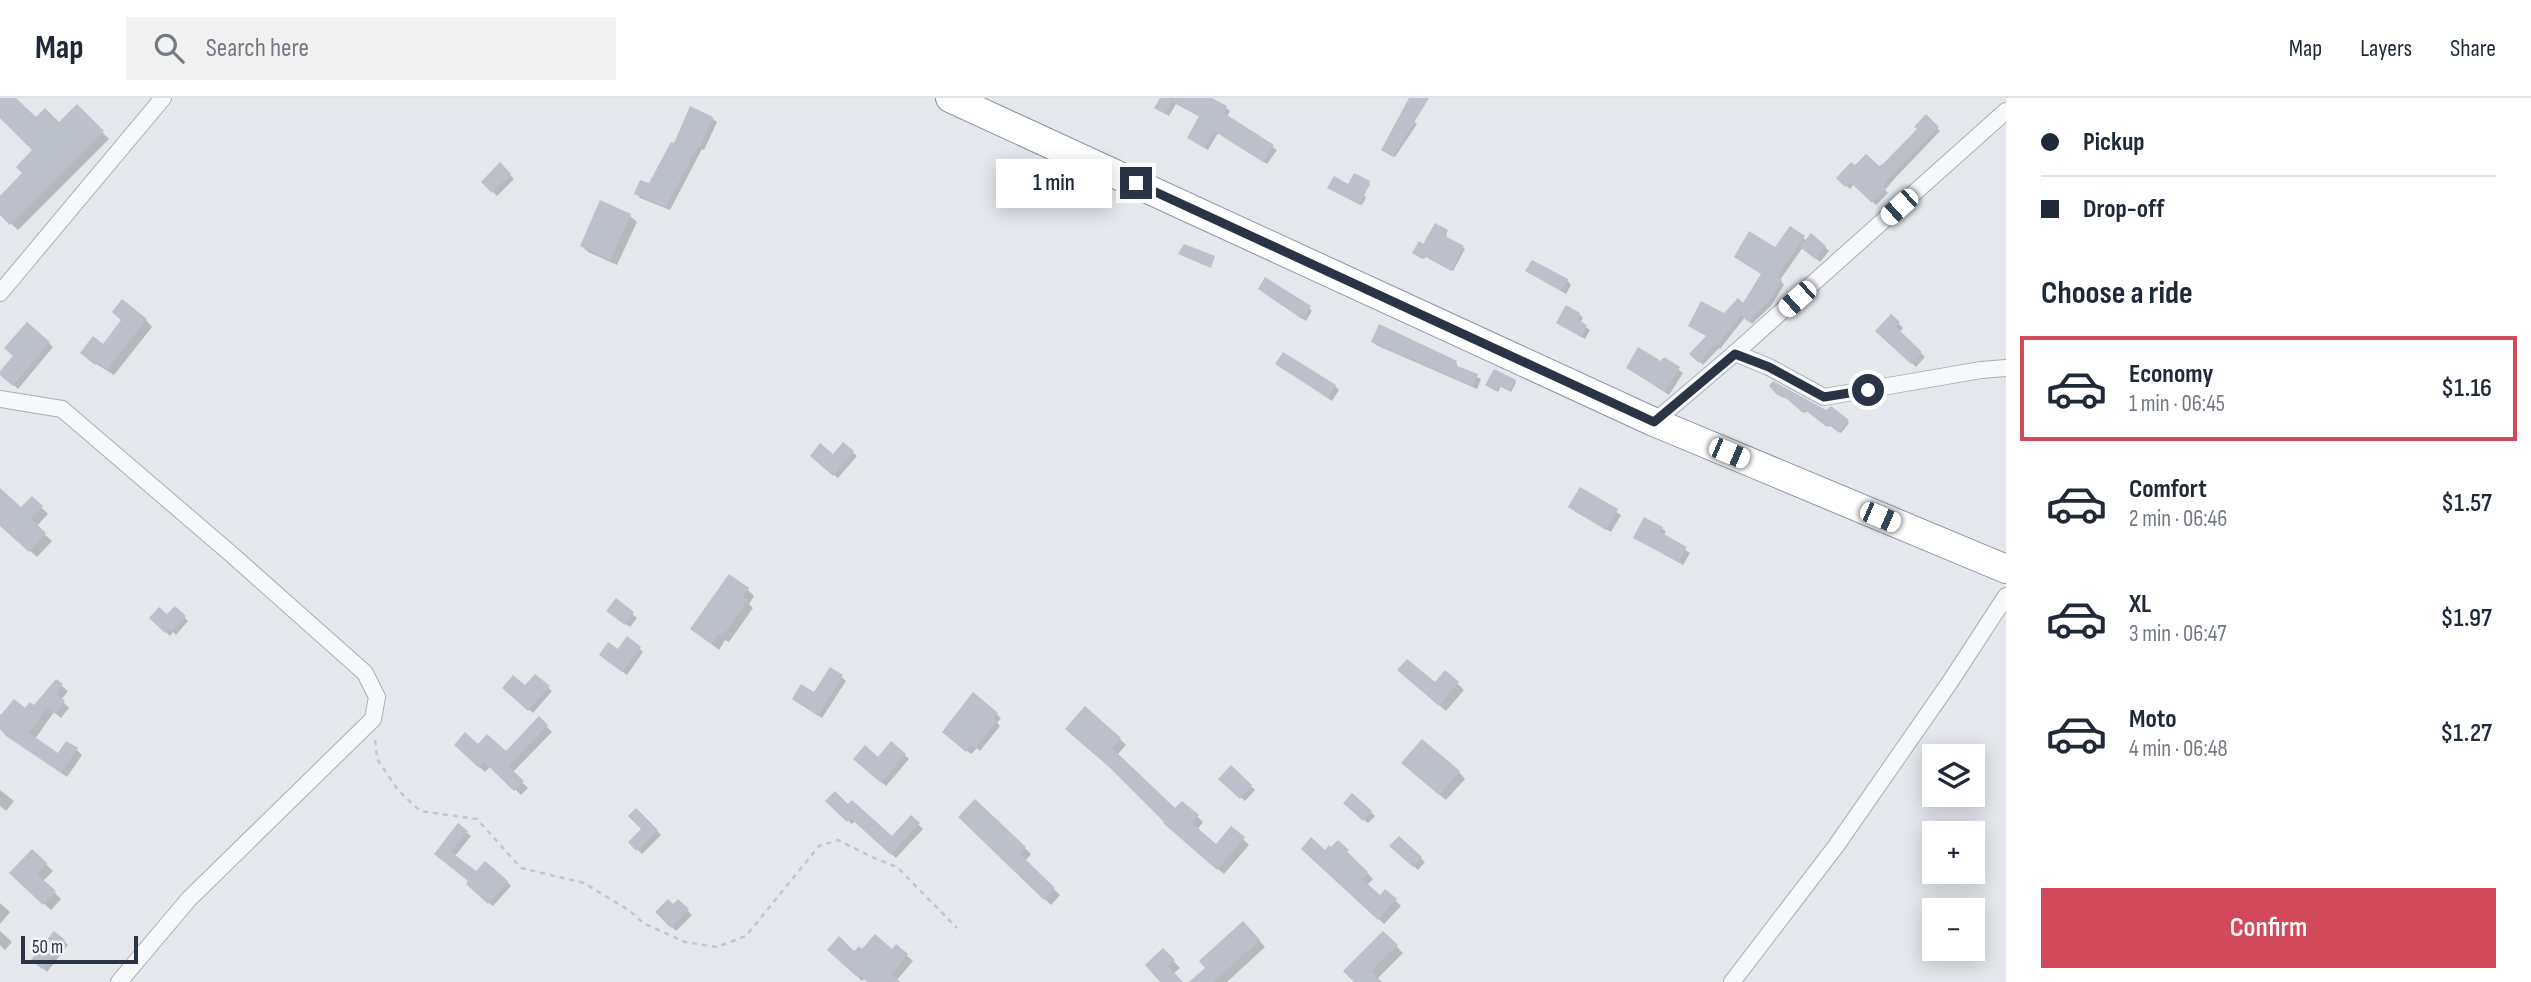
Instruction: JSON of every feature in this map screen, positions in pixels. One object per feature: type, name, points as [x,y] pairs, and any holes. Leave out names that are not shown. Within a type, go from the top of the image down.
[{"type":"highway","points":[[950,98],[1654,422],[2006,569]]},
{"type":"street","points":[[0,293],[163,98]]},
{"type":"street","points":[[1654,422],[1735,354],[2006,111]]},
{"type":"street","points":[[1735,354],[1769,367],[1824,397],[2006,368]]},
{"type":"street","points":[[0,399],[62,409],[365,673],[377,697],[373,719],[189,899],[119,982]]},
{"type":"street","points":[[1732,982],[1844,835],[2006,596]]},
{"type":"path","points":[[373,719],[377,759],[398,790],[419,811],[477,819],[521,867],[584,883],[630,911],[643,923],[685,942],[717,947],[746,936],[819,846],[838,840],[897,867],[957,929]]},
{"type":"building","points":[[0,98],[16,98],[36,117],[45,108],[59,122],[77,104],[104,131],[10,225],[0,215],[0,196],[22,173],[16,167],[32,150],[0,118]]},
{"type":"building","points":[[1160,98],[1212,98],[1227,106],[1224,113],[1274,145],[1263,162],[1214,131],[1204,148],[1187,138],[1199,116],[1172,101],[1165,114],[1154,108]]},
{"type":"building","points":[[1409,98],[1429,98],[1393,157],[1381,150]]},
{"type":"building","points":[[690,106],[713,117],[700,147],[698,146],[666,207],[634,194],[640,180],[649,183],[671,142],[674,143]]},
{"type":"building","points":[[1926,114],[1939,127],[1893,174],[1883,186],[1886,188],[1872,203],[1850,182],[1845,187],[1836,178],[1851,162],[1855,165],[1866,154],[1879,166],[1883,164],[1917,129],[1914,127]]},
{"type":"building","points":[[500,162],[511,174],[492,193],[481,182]]},
{"type":"building","points":[[1354,173],[1370,181],[1360,205],[1327,188],[1334,176],[1348,184]]},
{"type":"building","points":[[600,200],[631,214],[610,260],[580,246]]},
{"type":"building","points":[[1435,223],[1448,230],[1445,236],[1464,246],[1451,271],[1424,256],[1422,259],[1412,253],[1419,241],[1423,244]]},
{"type":"building","points":[[1790,226],[1805,236],[1777,277],[1782,280],[1767,304],[1748,322],[1741,315],[1716,347],[1699,363],[1689,354],[1706,336],[1688,326],[1701,301],[1724,313],[1738,298],[1743,303],[1761,274],[1734,257],[1749,231],[1775,247]]},
{"type":"building","points":[[1811,233],[1826,246],[1815,259],[1800,247]]},
{"type":"building","points":[[1184,244],[1215,256],[1211,268],[1178,254]]},
{"type":"building","points":[[1532,260],[1568,279],[1561,291],[1525,271]]},
{"type":"building","points":[[1265,277],[1311,306],[1302,319],[1258,289]]},
{"type":"building","points":[[122,299],[147,319],[107,370],[97,362],[95,365],[80,353],[93,336],[103,344],[121,320],[112,312]]},
{"type":"building","points":[[1566,305],[1580,313],[1577,319],[1587,325],[1581,337],[1556,323]]},
{"type":"building","points":[[1891,314],[1900,322],[1896,327],[1922,352],[1911,364],[1875,331]]},
{"type":"building","points":[[27,322],[50,342],[13,386],[0,375],[0,371],[13,356],[4,348]]},
{"type":"building","points":[[1379,324],[1457,361],[1455,365],[1478,374],[1473,386],[1371,342]]},
{"type":"building","points":[[1638,347],[1661,361],[1664,357],[1680,367],[1665,392],[1626,368]]},
{"type":"building","points":[[1283,352],[1336,385],[1328,398],[1275,364]]},
{"type":"building","points":[[1494,369],[1516,380],[1509,391],[1499,386],[1496,391],[1485,385]]},
{"type":"building","points":[[1773,381],[1826,410],[1831,406],[1849,420],[1839,433],[1829,425],[1827,427],[1805,410],[1803,413],[1787,399],[1777,395],[1769,386]]},
{"type":"building","points":[[843,442],[854,451],[833,476],[810,456],[820,443],[833,454]]},
{"type":"building","points":[[1580,487],[1618,509],[1606,530],[1568,507]]},
{"type":"building","points":[[0,488],[21,507],[32,496],[43,506],[31,519],[46,533],[29,552],[0,526]]},
{"type":"building","points":[[1644,517],[1663,527],[1660,532],[1687,547],[1678,562],[1633,538]]},
{"type":"building","points":[[729,574],[749,588],[743,597],[748,600],[722,637],[718,634],[711,644],[690,629]]},
{"type":"building","points":[[616,598],[634,612],[625,625],[606,611]]},
{"type":"building","points":[[175,606],[186,616],[171,632],[168,629],[165,633],[149,618],[159,607],[167,614]]},
{"type":"building","points":[[627,636],[641,647],[622,672],[599,655],[608,642],[618,649]]},
{"type":"building","points":[[1407,659],[1435,682],[1445,670],[1459,682],[1439,706],[1397,670]]},
{"type":"building","points":[[830,667],[843,675],[818,716],[792,699],[801,684],[814,692]]},
{"type":"building","points":[[535,674],[550,686],[528,711],[502,688],[513,675],[525,685]]},
{"type":"building","points":[[56,679],[63,684],[57,694],[65,701],[55,714],[47,707],[29,733],[58,753],[66,741],[78,748],[61,773],[6,736],[0,729],[0,716],[14,699],[25,708],[30,702],[34,705]]},
{"type":"building","points":[[973,692],[998,713],[994,718],[997,721],[975,748],[972,745],[966,752],[942,732]]},
{"type":"building","points":[[1085,706],[1121,738],[1112,748],[1175,808],[1182,801],[1199,815],[1192,823],[1216,844],[1231,826],[1245,837],[1217,870],[1163,823],[1109,767],[1065,729]]},
{"type":"building","points":[[539,716],[548,725],[508,766],[524,781],[514,791],[484,762],[479,768],[454,745],[465,732],[478,744],[487,734],[506,751]]},
{"type":"building","points":[[1422,739],[1460,771],[1439,795],[1401,763]]},
{"type":"building","points":[[891,741],[906,754],[881,783],[853,759],[865,745],[878,757]]},
{"type":"building","points":[[1231,765],[1252,785],[1240,799],[1218,779]]},
{"type":"building","points":[[835,791],[848,804],[852,800],[892,836],[911,815],[920,823],[891,855],[850,818],[847,822],[825,801]]},
{"type":"building","points":[[1352,793],[1372,811],[1363,821],[1343,803]]},
{"type":"building","points":[[975,799],[1026,847],[1020,854],[1055,888],[1044,900],[958,817]]},
{"type":"building","points":[[636,808],[658,830],[636,851],[628,842],[641,829],[628,816]]},
{"type":"building","points":[[458,823],[468,831],[451,852],[476,871],[485,861],[508,881],[488,904],[466,884],[468,881],[434,854]]},
{"type":"building","points":[[1399,836],[1422,857],[1413,867],[1389,846]]},
{"type":"building","points":[[1311,837],[1325,850],[1338,840],[1368,872],[1362,879],[1380,895],[1385,889],[1397,899],[1378,920],[1301,849]]},
{"type":"building","points":[[32,849],[47,863],[37,874],[56,891],[43,905],[9,873]]},
{"type":"building","points":[[668,899],[673,904],[678,899],[689,909],[671,928],[655,912]]},
{"type":"building","points":[[1243,921],[1260,940],[1214,982],[1189,982],[1205,968],[1199,961]]},
{"type":"building","points":[[54,931],[65,940],[42,969],[31,960]]},
{"type":"building","points":[[1383,931],[1398,945],[1371,971],[1382,982],[1354,982],[1343,971]]},
{"type":"building","points":[[875,934],[892,949],[896,944],[908,954],[891,974],[900,982],[867,982],[858,974],[856,976],[827,950],[839,936],[854,951],[859,946],[862,949]]},
{"type":"building","points":[[1163,948],[1175,960],[1168,966],[1183,982],[1160,982],[1145,965]]},
{"type":"route","points":[[1136,183],[1654,422],[1735,354],[1769,367],[1824,397],[1868,390]]}]
